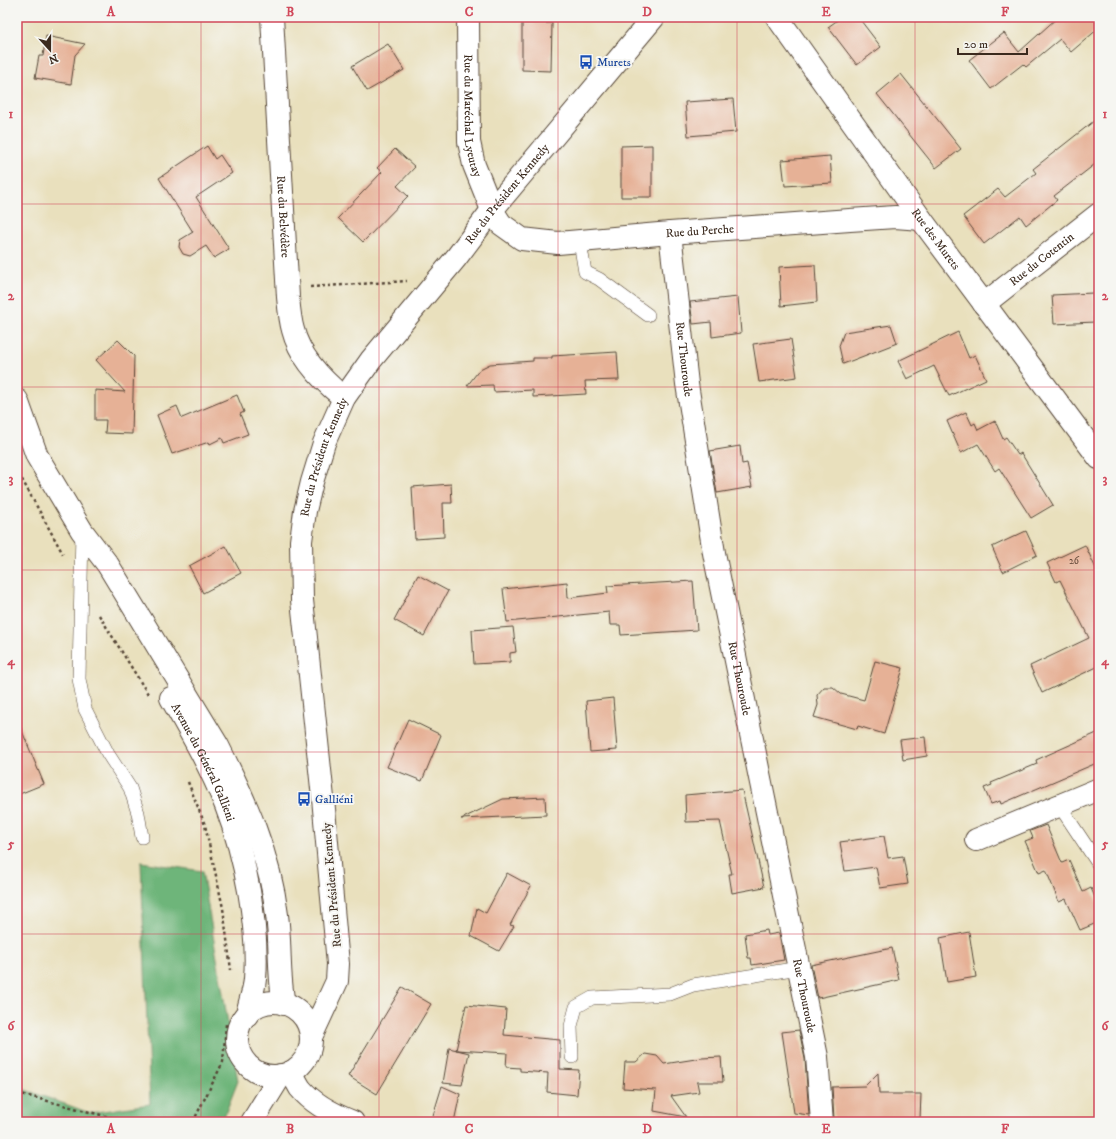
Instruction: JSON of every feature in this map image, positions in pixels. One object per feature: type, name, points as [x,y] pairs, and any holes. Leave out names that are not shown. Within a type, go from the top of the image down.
[{"type":"street","name":"Rue du Belvédère","points":[[272,17],[287,289],[293,331],[302,353],[325,382],[344,398]]},
{"type":"street","name":"Rue du Maréchal Lyeutay","points":[[468,17],[469,142],[474,165],[492,210]]},
{"type":"street","name":"Rue du Président Kennedy","points":[[311,1036],[337,981],[338,947],[302,600],[301,541],[312,482],[324,443],[344,398],[371,360],[425,295],[492,210],[654,17]]},
{"type":"street","name":"Rue des Murets","points":[[777,17],[921,218],[1099,458]]},
{"type":"street","name":"Rue du Perche","points":[[492,210],[501,224],[522,239],[558,243],[670,233],[865,219],[921,218]]},
{"type":"street","name":"Rue du Cotentin","points":[[984,304],[1099,214]]},
{"type":"street","name":"Rue Thouroude","points":[[670,233],[687,384],[714,553],[817,1057],[822,1122]]},
{"type":"street","name":"Avenue du Général Gallieni","points":[[17,400],[37,456],[82,531],[108,565],[218,746],[257,830],[272,882],[277,916],[280,984],[284,1004]]},
{"type":"street","name":"Avenue du Général Gallieni","points":[[82,531],[97,571],[208,763],[227,807],[243,863],[251,905],[255,939],[255,980],[237,1016]]},
{"type":"street","points":[[976,840],[1099,789]]},
{"type":"street","points":[[250,1122],[286,1074],[304,1061],[310,1045],[311,1036],[303,1016],[297,1010],[284,1004],[270,1003],[258,1006],[237,1016],[240,1025],[237,1038],[239,1051],[245,1062],[255,1071],[268,1075],[286,1074],[317,1103],[337,1116],[353,1122]]},
{"type":"street","points":[[303,1016],[325,1004]]},
{"type":"street","points":[[250,1122],[255,1071]]},
{"type":"lane","points":[[580,242],[585,272],[599,279],[648,315]]},
{"type":"lane","points":[[82,531],[79,679],[85,709],[108,754],[130,788],[138,813],[142,838]]},
{"type":"lane","points":[[1059,805],[1099,865]]},
{"type":"lane","points":[[572,1057],[571,1026],[576,1007],[592,998],[670,994],[693,985],[799,968]]},
{"type":"path","points":[[287,289],[414,281],[425,295]]},
{"type":"path","points":[[17,470],[81,586],[150,696]]},
{"type":"path","points":[[188,781],[205,825],[223,908],[231,972]]},
{"type":"path","points":[[193,1122],[223,1062],[237,1016]]},
{"type":"path","points":[[17,1093],[128,1122]]},
{"type":"green space","points":[[141,862],[202,871],[238,1081],[222,1122],[17,1122],[17,1087],[90,1113],[150,1104]]},
{"type":"building","points":[[842,17],[858,17],[881,47],[857,65],[828,27]]},
{"type":"building","points":[[1058,17],[1099,17],[1099,28],[1071,52],[1060,39],[1026,67],[1023,64],[991,89],[969,60],[1004,33],[1019,52]]},
{"type":"building","points":[[522,23],[552,23],[551,71],[522,70]]},
{"type":"building","points":[[46,36],[85,44],[75,55],[71,84],[35,78],[39,56],[43,56]]},
{"type":"building","points":[[388,44],[404,70],[367,91],[352,66]]},
{"type":"building","points":[[901,74],[961,149],[936,168],[877,94]]},
{"type":"building","points":[[733,99],[736,132],[688,136],[685,102]]},
{"type":"building","points":[[1099,117],[1099,161],[1054,196],[1057,200],[1026,225],[1020,216],[984,244],[963,216],[998,189],[1005,197],[1036,173],[1033,169]]},
{"type":"building","points":[[652,145],[652,197],[621,197],[621,146]]},
{"type":"building","points":[[207,146],[215,159],[220,155],[232,173],[196,197],[229,249],[214,258],[206,246],[190,256],[183,254],[179,247],[180,240],[193,232],[159,178]]},
{"type":"building","points":[[395,149],[415,167],[397,186],[408,196],[363,242],[338,218],[382,172],[377,168]]},
{"type":"building","points":[[830,156],[832,183],[785,186],[782,160]]},
{"type":"building","points":[[815,265],[817,302],[781,306],[779,267]]},
{"type":"building","points":[[1093,293],[1095,322],[1054,324],[1052,295]]},
{"type":"building","points":[[738,297],[741,333],[712,337],[711,322],[693,324],[690,302]]},
{"type":"building","points":[[891,325],[897,343],[843,364],[839,346],[844,332]]},
{"type":"building","points":[[958,332],[969,358],[975,355],[986,379],[949,396],[934,366],[907,379],[898,361]]},
{"type":"building","points":[[791,339],[797,377],[759,382],[753,344]]},
{"type":"building","points":[[118,340],[134,356],[132,434],[105,433],[106,420],[95,420],[95,390],[125,392],[96,360]]},
{"type":"building","points":[[617,352],[619,380],[585,381],[586,394],[533,397],[533,390],[494,392],[493,385],[467,386],[480,369],[490,364],[533,361],[533,358],[552,358],[552,356]]},
{"type":"building","points":[[237,395],[244,412],[240,414],[248,434],[224,443],[222,438],[210,444],[209,442],[172,454],[157,415],[177,406],[182,418]]},
{"type":"building","points":[[966,412],[972,425],[975,423],[978,430],[995,421],[1003,439],[1006,437],[1018,455],[1021,453],[1053,505],[1031,518],[999,468],[995,471],[978,444],[961,453],[947,421]]},
{"type":"building","points":[[740,446],[742,464],[747,463],[752,487],[717,493],[710,451]]},
{"type":"building","points":[[451,484],[452,503],[443,503],[444,537],[415,539],[412,487]]},
{"type":"building","points":[[1026,531],[1037,555],[1003,572],[992,547]]},
{"type":"building","points":[[1085,545],[1099,575],[1099,666],[1042,693],[1030,666],[1089,638],[1060,580],[1056,582],[1047,563]]},
{"type":"building","points":[[226,546],[241,573],[203,593],[189,566]]},
{"type":"building","points":[[418,575],[448,591],[424,636],[394,620]]},
{"type":"building","points":[[693,581],[697,630],[621,635],[620,625],[610,625],[609,612],[507,622],[503,589],[567,582],[568,598],[608,593],[607,586]]},
{"type":"building","points":[[513,627],[516,652],[510,653],[510,662],[474,664],[472,630]]},
{"type":"building","points":[[875,661],[903,668],[884,734],[858,726],[857,729],[814,717],[818,705],[817,695],[824,687],[833,687],[841,694],[864,700]]},
{"type":"building","points":[[613,698],[617,750],[590,752],[586,701]]},
{"type":"building","points":[[17,719],[44,784],[17,795]]},
{"type":"building","points":[[408,719],[441,735],[422,781],[387,767]]},
{"type":"building","points":[[1099,732],[1099,762],[1001,804],[1000,801],[991,804],[984,788],[992,785],[991,783],[1037,764],[1036,760]]},
{"type":"building","points":[[925,737],[927,756],[903,760],[900,740]]},
{"type":"building","points":[[742,790],[764,887],[732,893],[729,874],[732,874],[720,821],[686,822],[685,795]]},
{"type":"building","points":[[545,797],[546,815],[461,819],[503,799]]},
{"type":"building","points":[[1046,825],[1062,863],[1069,860],[1083,892],[1091,888],[1099,907],[1099,922],[1080,930],[1066,899],[1059,902],[1046,870],[1039,873],[1025,841],[1033,838],[1030,831]]},
{"type":"building","points":[[884,836],[888,858],[903,856],[908,884],[880,888],[876,867],[845,871],[840,842]]},
{"type":"building","points":[[507,873],[531,886],[510,925],[514,926],[499,951],[471,936],[477,908],[486,913]]},
{"type":"building","points":[[767,930],[768,935],[779,933],[784,960],[752,965],[751,958],[748,958],[745,934]]},
{"type":"building","points":[[969,932],[976,977],[947,982],[940,938]]},
{"type":"building","points":[[892,948],[899,980],[818,998],[811,965]]},
{"type":"building","points":[[402,987],[431,1004],[377,1094],[348,1076]]},
{"type":"building","points":[[466,1005],[506,1009],[504,1035],[560,1040],[560,1069],[579,1070],[577,1095],[547,1092],[548,1073],[520,1071],[520,1068],[506,1067],[507,1053],[456,1050]]},
{"type":"building","points":[[799,1030],[805,1059],[809,1115],[794,1113],[782,1032]]},
{"type":"building","points":[[449,1048],[469,1053],[462,1085],[443,1083]]},
{"type":"building","points":[[645,1054],[657,1056],[664,1064],[702,1058],[721,1057],[723,1082],[697,1082],[699,1092],[671,1096],[686,1117],[654,1111],[656,1090],[623,1088],[625,1062],[636,1062]]},
{"type":"building","points":[[878,1073],[879,1094],[921,1094],[920,1119],[834,1119],[832,1087],[865,1086]]},
{"type":"building","points":[[442,1086],[460,1094],[454,1122],[431,1122]]},
{"type":"place","name":"Murets","points":[[586,62]]},
{"type":"place","name":"Galliéni","points":[[304,799]]}]
